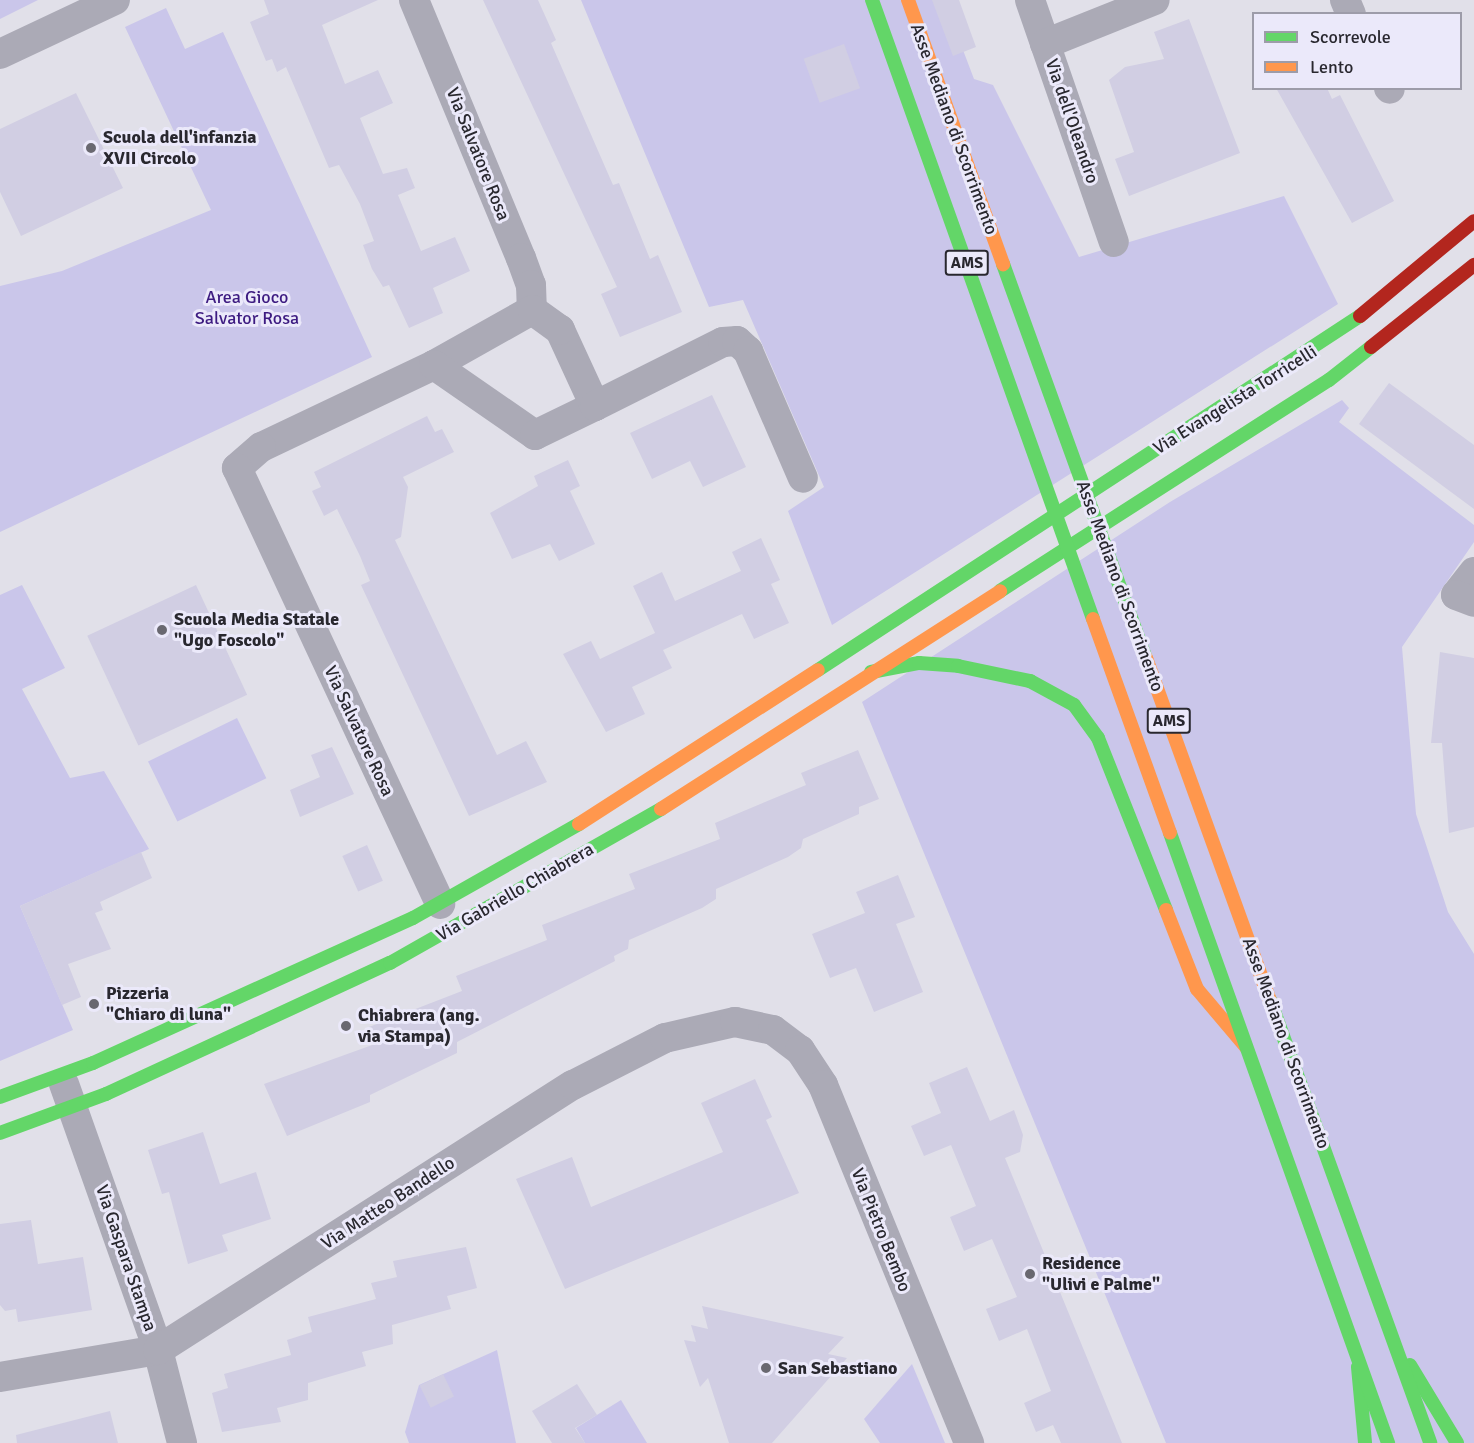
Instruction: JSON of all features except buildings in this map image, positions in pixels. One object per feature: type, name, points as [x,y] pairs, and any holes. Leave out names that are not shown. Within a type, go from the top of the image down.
[{"type":"main road","name":"Asse Mediano di Scorrimento","points":[[873,0],[1251,1053],[1388,1443]]},
{"type":"main road","name":"Asse Mediano di Scorrimento","points":[[908,0],[1430,1443]]},
{"type":"main road","name":"Via Evangelista Torricelli","points":[[984,562],[1356,322],[1474,221]]},
{"type":"main road","name":"Via Evangelista Torricelli","points":[[1000,591],[1360,359],[1474,265]]},
{"type":"main road","name":"Via Gabriello Chiabrera","points":[[0,1097],[60,1076],[440,904],[622,798],[984,562]]},
{"type":"main road","name":"Via Gabriello Chiabrera","points":[[0,1133],[74,1106],[390,963],[659,810],[1000,591]]},
{"type":"main road","points":[[871,672],[936,663],[1030,681],[1074,705],[1109,764],[1197,989],[1251,1053]]},
{"type":"main road","points":[[1393,1337],[1457,1443]]},
{"type":"main road","points":[[1358,1356],[1365,1443]]},
{"type":"street","points":[[0,54],[115,0]]},
{"type":"street","name":"Via Salvatore Rosa","points":[[414,0],[528,276],[532,310],[434,365],[261,447],[237,468],[440,904]]},
{"type":"street","name":"Via dell'Oleandro","points":[[1030,0],[1114,242]]},
{"type":"street","points":[[1045,44],[1155,0]]},
{"type":"street","points":[[532,310],[560,330],[595,406]]},
{"type":"street","points":[[434,365],[535,435],[723,342],[737,341],[748,351],[803,478]]},
{"type":"street","points":[[1474,572],[1456,595],[1474,602]]},
{"type":"street","name":"Via Matteo Bandello","points":[[0,1377],[158,1350],[573,1085],[698,1026],[735,1022],[773,1030]]},
{"type":"street","name":"Via Pietro Bembo","points":[[773,1030],[800,1050],[823,1085],[969,1443]]},
{"type":"street","name":"Via Gaspara Stampa","points":[[60,1076],[74,1106],[158,1350],[182,1443]]},
{"type":"green space","points":[[0,0],[38,0],[0,19]]},
{"type":"green space","points":[[581,0],[944,0],[974,79],[993,85],[1079,257],[1284,196],[1338,304],[832,625],[788,511],[824,487],[743,300],[709,307]]},
{"type":"green space","name":"Area Gioco Salvator Rosa","points":[[166,8],[185,49],[223,32],[372,357],[0,532],[0,286],[62,271],[211,210],[125,27]]},
{"type":"green space","points":[[1342,400],[1349,408],[1339,422],[1474,525],[1474,542],[1402,647],[1416,814],[1448,912],[1474,954],[1474,1443],[1166,1443],[862,702],[1170,502]]},
{"type":"green space","points":[[22,585],[65,668],[22,689],[70,778],[104,771],[149,849],[20,906],[73,1030],[0,1061],[0,595]]},
{"type":"green space","points":[[237,718],[266,778],[177,822],[148,761]]},
{"type":"green space","points":[[497,1350],[516,1443],[409,1443],[405,1432],[419,1385]]},
{"type":"green space","points":[[912,1364],[945,1443],[880,1443],[864,1419]]},
{"type":"green space","points":[[621,1400],[647,1443],[585,1443],[576,1428]]},
{"type":"traffic: fast","points":[[872,0],[1093,619]]},
{"type":"traffic: fast","points":[[1003,264],[1146,658]]},
{"type":"traffic: fast","points":[[818,670],[1360,316]]},
{"type":"traffic: fast","points":[[1000,591],[1329,380],[1371,347]]},
{"type":"traffic: fast","points":[[871,672],[919,663],[958,666],[1030,681],[1074,705],[1098,738],[1166,910]]},
{"type":"traffic: fast","points":[[0,1133],[106,1094],[390,963],[661,809]]},
{"type":"traffic: fast","points":[[0,1097],[93,1063],[413,918],[579,824]]},
{"type":"traffic: fast","points":[[1170,833],[1388,1443]]},
{"type":"traffic: fast","points":[[1270,1000],[1430,1443]]},
{"type":"traffic: fast","points":[[1410,1365],[1457,1443]]},
{"type":"traffic: fast","points":[[1358,1367],[1365,1443]]},
{"type":"traffic: slow","points":[[908,0],[1003,264]]},
{"type":"traffic: slow","points":[[661,809],[1000,591]]},
{"type":"traffic: slow","points":[[1093,619],[1170,833]]},
{"type":"traffic: slow","points":[[1146,658],[1270,1000]]},
{"type":"traffic: slow","points":[[579,824],[818,670]]},
{"type":"traffic: slow","points":[[1166,910],[1197,989],[1246,1047]]},
{"type":"traffic: jam","points":[[1360,316],[1474,221]]},
{"type":"traffic: jam","points":[[1371,347],[1474,265]]},
{"type":"place","name":"Scuola dell'infanzia XVII Circolo","points":[[91,148]]},
{"type":"place","name":"Scuola Media Statale \"Ugo Foscolo\"","points":[[162,630]]},
{"type":"place","name":"Pizzeria \"Chiaro di luna\"","points":[[94,1004]]},
{"type":"place","name":"Chiabrera (ang. via Stampa)","points":[[346,1026]]},
{"type":"place","name":"Residence \"Ulivi e Palme\"","points":[[1030,1274]]},
{"type":"place","name":"San Sebastiano","points":[[766,1368]]}]
